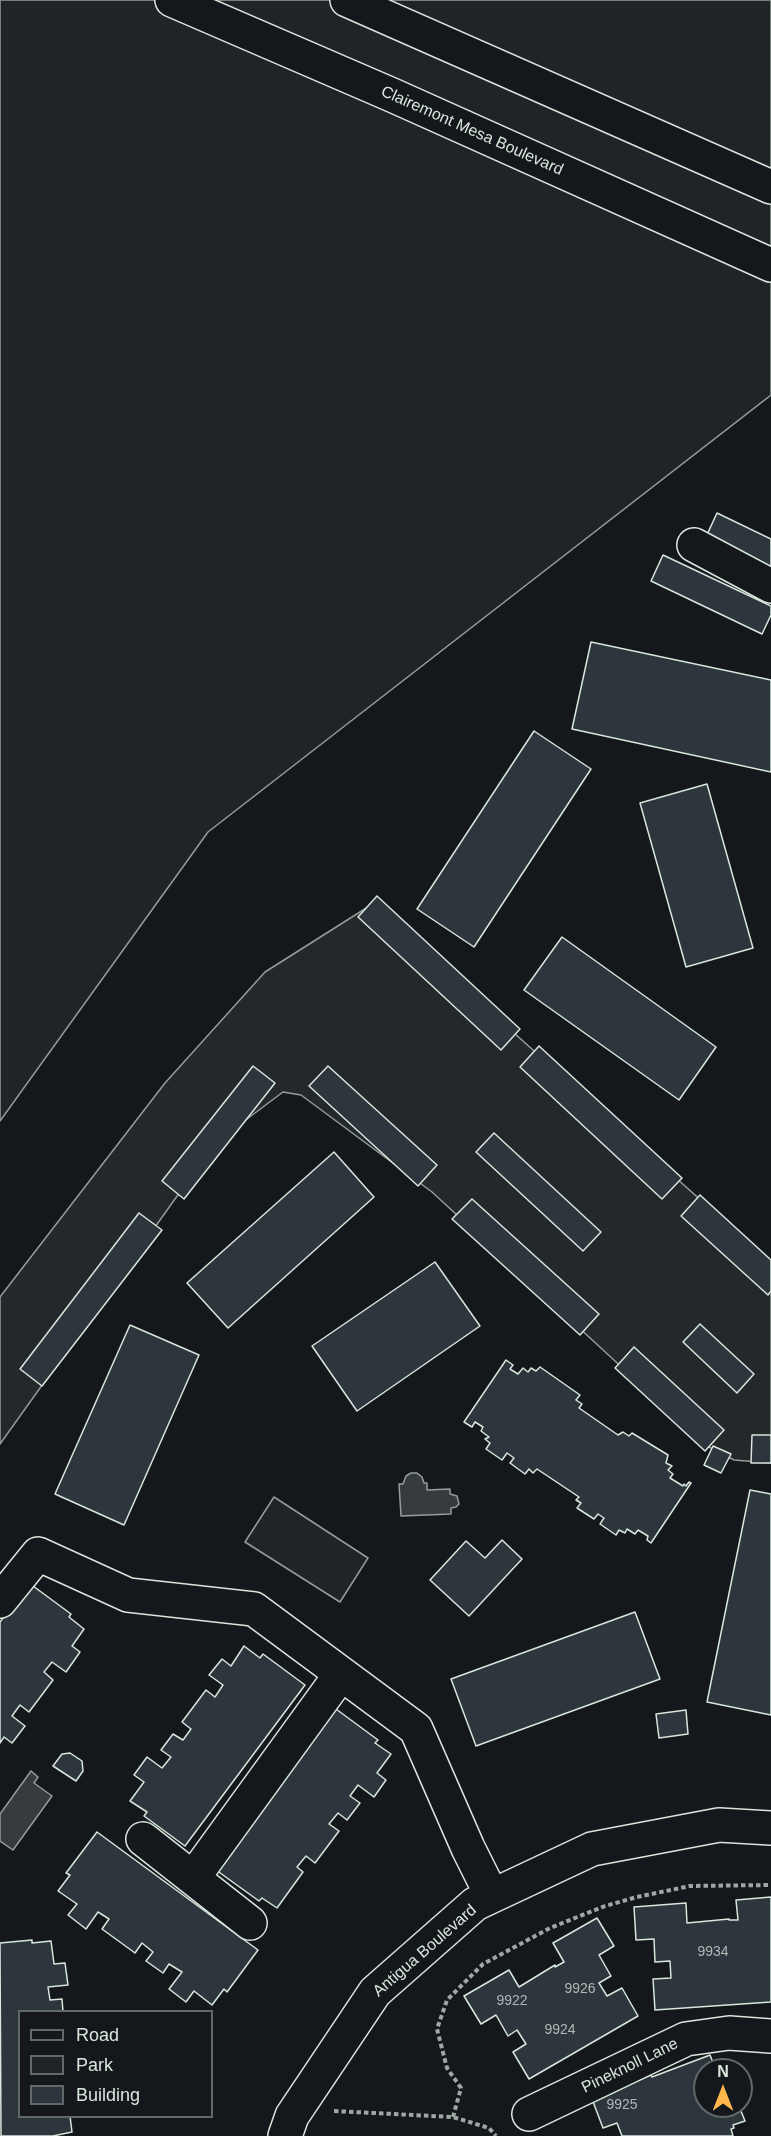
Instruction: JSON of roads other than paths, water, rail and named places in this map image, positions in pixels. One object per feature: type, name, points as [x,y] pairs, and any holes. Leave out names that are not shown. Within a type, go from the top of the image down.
[{"type":"main road","name":"Clairemont Mesa Boulevard","points":[[172,0],[414,105],[771,265]]},
{"type":"main road","points":[[347,0],[771,187]]},
{"type":"main road","points":[[694,545],[771,586]]},
{"type":"main road","points":[[0,1601],[38,1554],[128,1595],[254,1609],[416,1730],[468,1848],[492,1896]]},
{"type":"main road","points":[[193,1878],[341,1674]]},
{"type":"main road","name":"Antigua Boulevard","points":[[285,2136],[292,2116],[302,2100],[375,1992],[475,1904],[592,1849],[719,1825],[771,1828]]},
{"type":"main road","points":[[143,1839],[250,1923]]},
{"type":"main road","name":"Pineknoll Lane","points":[[529,2114],[686,2039],[729,2033],[771,2036]]}]
